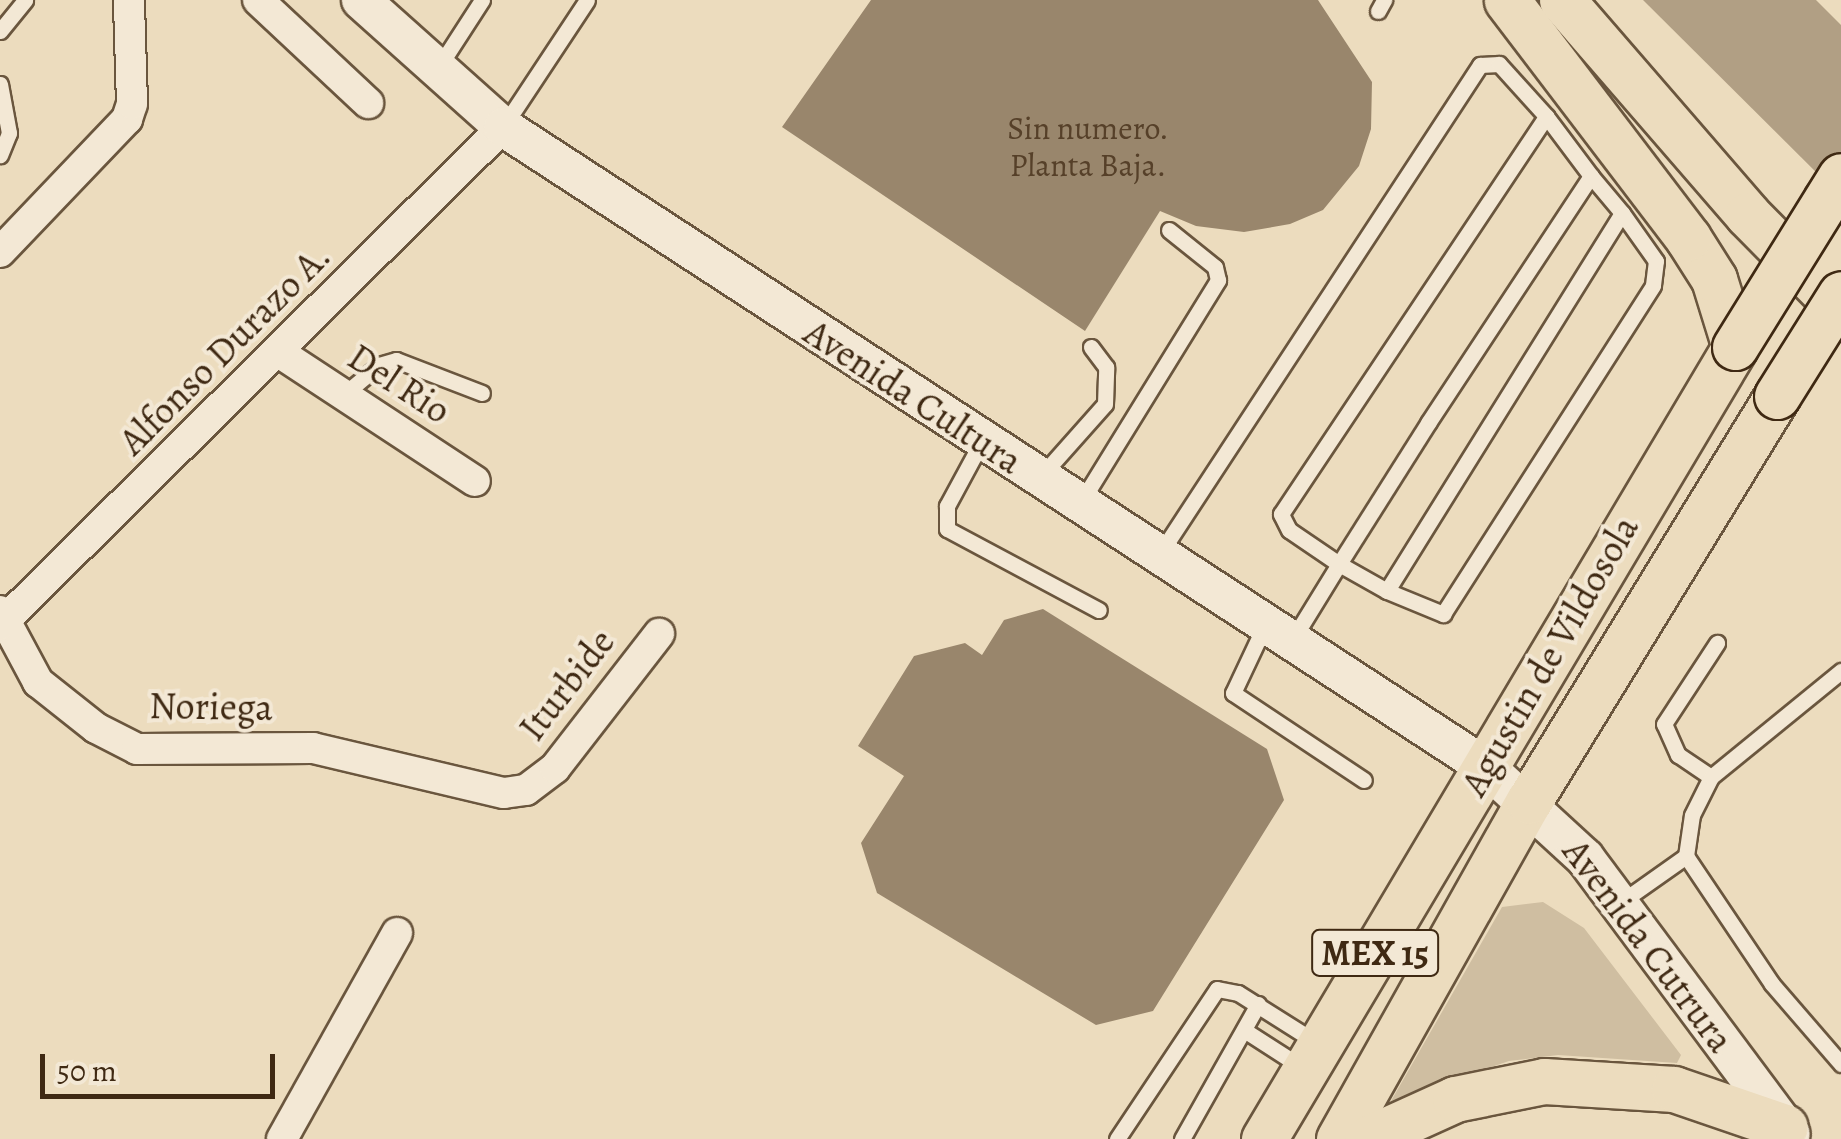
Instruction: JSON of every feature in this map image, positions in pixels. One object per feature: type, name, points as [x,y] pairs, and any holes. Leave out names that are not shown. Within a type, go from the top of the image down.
[{"type":"main road","points":[[1507,0],[1714,279],[1735,346]]},
{"type":"main road","points":[[1562,0],[1836,314]]},
{"type":"main road","points":[[1834,188],[1841,250]]},
{"type":"main road","name":"Agustin de Vildosola","points":[[1264,1139],[1632,516],[1834,188]]},
{"type":"main road","name":"Agustin de Vildosola","points":[[1339,1139],[1529,801],[1676,556],[1836,314]]},
{"type":"main road","points":[[1367,1139],[1455,1099],[1544,1081],[1674,1089],[1790,1133]]},
{"type":"street","points":[[0,252],[127,119],[132,104],[129,0]]},
{"type":"street","points":[[258,0],[368,103]]},
{"type":"street","name":"Avenida Cultura","points":[[361,0],[503,126],[1079,506],[1486,767]]},
{"type":"street","name":"Alfonso Durazo A.","points":[[1,619],[280,353],[503,126]]},
{"type":"street","name":"Del Rio","points":[[280,353],[474,481]]},
{"type":"street","name":"Noriega","points":[[1,619],[46,689],[136,749],[313,748],[400,764],[478,788]]},
{"type":"street","name":"Iturbide","points":[[478,788],[504,793],[541,782],[659,634]]},
{"type":"street","name":"Avenida Cutrura","points":[[1486,767],[1529,801],[1574,845],[1790,1133]]},
{"type":"street","points":[[282,1139],[397,933]]},
{"type":"lane","points":[[0,31],[25,0]]},
{"type":"lane","points":[[438,68],[482,0]]},
{"type":"lane","points":[[503,126],[586,0]]},
{"type":"lane","points":[[1158,556],[1480,65],[1500,64],[1546,116],[1656,261],[1653,285],[1443,614],[1424,612],[1339,564],[1289,530],[1281,514],[1546,116]]},
{"type":"lane","points":[[0,84],[9,132],[0,155]]},
{"type":"lane","points":[[1364,780],[1234,693],[1278,634],[1339,564],[1590,176]]},
{"type":"lane","points":[[1387,591],[1622,213]]},
{"type":"lane","points":[[1079,506],[1218,280],[1215,268],[1169,230]]},
{"type":"lane","points":[[1038,479],[1104,404],[1106,367],[1091,348]]},
{"type":"lane","points":[[342,396],[379,365],[396,360],[482,393]]},
{"type":"lane","points":[[981,442],[947,506],[947,529],[1099,610]]},
{"type":"lane","points":[[1711,778],[1678,755],[1664,724],[1717,644]]},
{"type":"lane","points":[[1841,671],[1711,778],[1692,815],[1686,856],[1772,984],[1841,1064]]},
{"type":"lane","points":[[1618,904],[1686,856]]},
{"type":"lane","points":[[1116,1139],[1211,993],[1225,988],[1258,1004],[1313,1057]]},
{"type":"lane","points":[[1182,1139],[1258,1004]]},
{"type":"lane","points":[[1244,1030],[1313,1057]]},
{"type":"shaded area","points":[[1643,0],[1816,0],[1841,25],[1841,197]]},
{"type":"shaded area","points":[[1543,902],[1584,928],[1681,1055],[1677,1063],[1558,1055],[1509,1061],[1391,1101],[1502,907]]},
{"type":"building","points":[[871,0],[1318,0],[1372,82],[1371,129],[1359,166],[1323,210],[1290,224],[1244,232],[1196,226],[1160,211],[1085,331],[782,127]]},
{"type":"building","points":[[1043,609],[1267,749],[1284,800],[1153,1011],[1096,1025],[877,893],[861,843],[904,776],[858,746],[914,656],[965,643],[982,655],[1004,620]]}]
